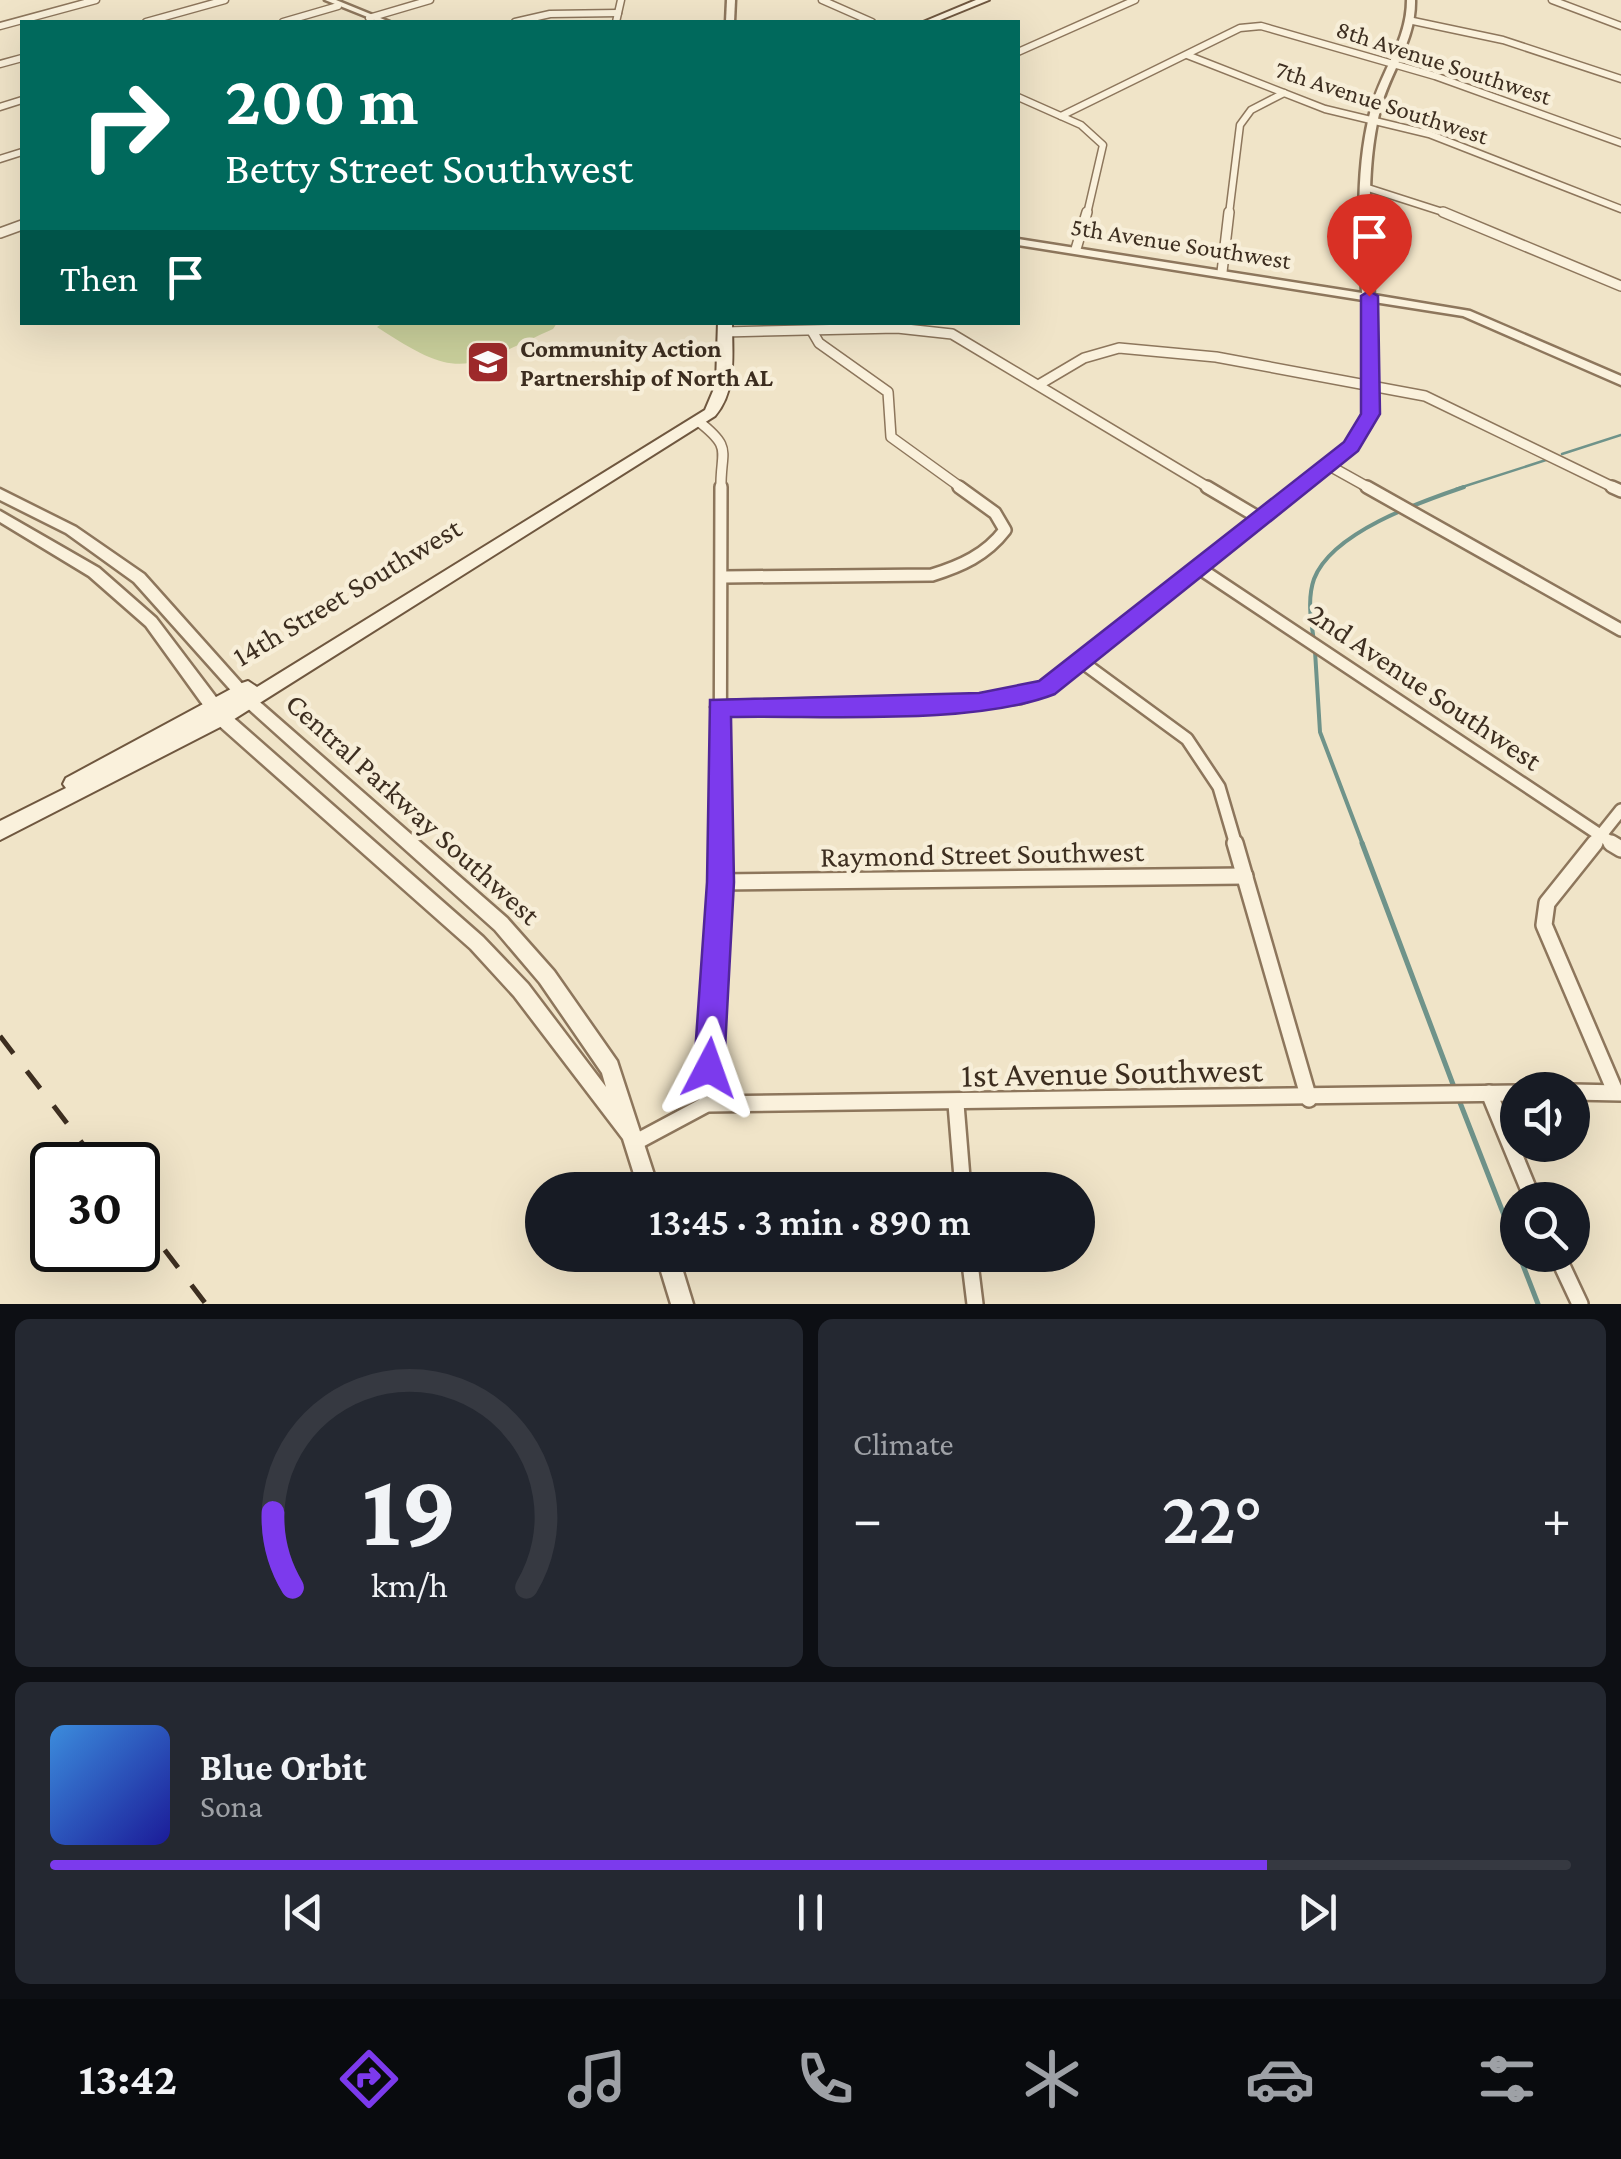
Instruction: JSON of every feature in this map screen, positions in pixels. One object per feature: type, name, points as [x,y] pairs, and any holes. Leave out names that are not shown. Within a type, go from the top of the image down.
[{"type":"main road","points":[[933,20],[984,0]]},
{"type":"main road","points":[[716,399],[723,383],[724,327]]},
{"type":"main road","name":"14th Street Southwest","points":[[0,831],[245,697],[698,421],[717,407],[716,399],[245,697]]},
{"type":"main road","name":"14th Street Southwest","points":[[0,818],[218,713]]},
{"type":"street","points":[[22,20],[96,0]]},
{"type":"street","points":[[153,20],[225,0]]},
{"type":"street","points":[[329,0],[378,20]]},
{"type":"street","points":[[369,18],[430,0]]},
{"type":"street","points":[[616,20],[621,0]]},
{"type":"street","points":[[822,0],[867,20]]},
{"type":"street","points":[[1020,51],[1135,0]]},
{"type":"street","points":[[719,707],[979,702],[1022,697],[1047,687],[1351,446],[1370,414],[1372,386],[1368,188],[1372,120],[1391,65],[1413,21],[1411,0]]},
{"type":"street","points":[[1552,0],[1621,26]]},
{"type":"street","points":[[290,20],[338,6]]},
{"type":"street","points":[[527,20],[566,13],[618,13]]},
{"type":"street","points":[[1413,21],[1487,35],[1621,79]]},
{"type":"street","name":"8th Avenue Southwest","points":[[1186,55],[1253,26],[1277,28],[1435,76],[1621,144]]},
{"type":"street","points":[[1061,116],[1186,55]]},
{"type":"street","name":"7th Avenue Southwest","points":[[1186,55],[1284,93],[1429,134],[1621,209]]},
{"type":"street","points":[[1222,272],[1240,125],[1252,110],[1284,93]]},
{"type":"street","points":[[1020,97],[1087,129],[1103,145],[1103,160],[1076,249]]},
{"type":"street","points":[[1368,188],[1426,204],[1621,286]]},
{"type":"street","name":"5th Avenue Southwest","points":[[1020,242],[1369,296],[1477,317],[1621,382]]},
{"type":"street","points":[[724,327],[896,328],[952,334],[1261,519]]},
{"type":"street","points":[[724,577],[932,575],[964,566],[994,545],[1006,530],[995,513],[892,437],[888,392],[818,343],[812,330]]},
{"type":"street","points":[[1040,384],[1081,357],[1106,348],[1132,347],[1372,386],[1440,401],[1621,491]]},
{"type":"street","points":[[636,1142],[706,1104],[720,882],[719,707],[724,577],[720,477],[726,453],[720,438],[698,421]]},
{"type":"street","points":[[1328,464],[1621,630]]},
{"type":"street","name":"Central Parkway Southwest","points":[[0,494],[71,530],[139,578],[245,697],[525,950],[610,1068],[644,1172]]},
{"type":"street","name":"Central Parkway Southwest","points":[[0,516],[70,555],[151,622],[218,713],[477,943],[521,990],[636,1142]]},
{"type":"street","name":"2nd Avenue Southwest","points":[[1199,568],[1621,849]]},
{"type":"street","points":[[1082,662],[1198,750],[1218,787],[1309,1099]]},
{"type":"street","points":[[1590,1092],[1618,1092],[1544,925],[1548,903],[1621,810]]},
{"type":"street","name":"Raymond Street Southwest","points":[[720,882],[1245,876]]},
{"type":"street","points":[[1489,1093],[1526,1182]]},
{"type":"street","name":"1st Avenue Southwest","points":[[706,1104],[956,1104],[1500,1093]]},
{"type":"street","points":[[956,1104],[962,1172]]},
{"type":"street","points":[[672,1272],[682,1304]]},
{"type":"street","points":[[971,1272],[974,1304]]},
{"type":"street","points":[[1565,1272],[1580,1304]]},
{"type":"green space","points":[[556,325],[501,353],[464,364],[428,356],[377,327]]},
{"type":"waterway","points":[[1562,454],[1621,435]]},
{"type":"waterway","points":[[1456,489],[1546,460]]},
{"type":"waterway","points":[[1314,641],[1311,594],[1324,562],[1339,547],[1379,521],[1464,487]]},
{"type":"waterway","points":[[1315,651],[1320,732],[1363,845]]},
{"type":"waterway","points":[[1362,843],[1454,1087]]},
{"type":"waterway","points":[[1459,1100],[1500,1205]]},
{"type":"waterway","points":[[1526,1272],[1538,1304]]},
{"type":"railway","points":[[0,1036],[81,1142]]},
{"type":"railway","points":[[160,1244],[206,1304]]},
{"type":"place","name":"Community Action Partnership of North AL","points":[[488,362]]},
{"type":"route","points":[[709,1068],[720,882],[719,707],[979,702],[1022,697],[1047,687],[1351,446],[1370,414],[1369,296]]}]
